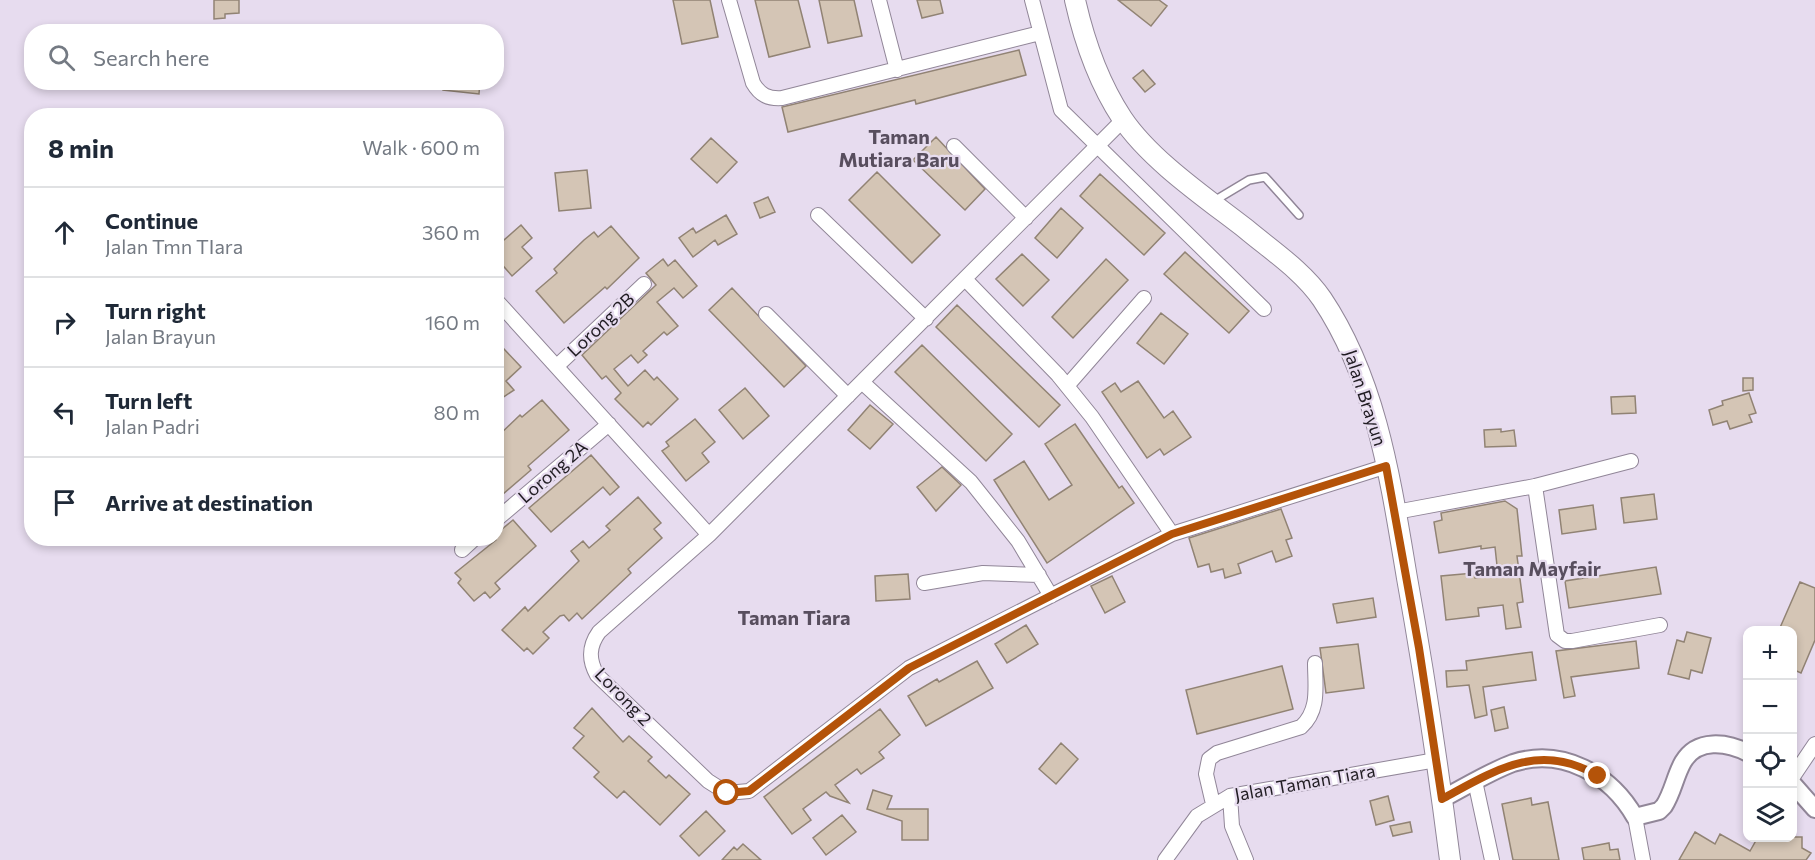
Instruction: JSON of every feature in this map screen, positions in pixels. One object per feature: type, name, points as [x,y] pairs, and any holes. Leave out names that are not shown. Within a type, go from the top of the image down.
[{"type":"main road","name":"Jalan Brayun","points":[[1075,0],[1091,55],[1123,120],[1163,162],[1281,258],[1320,296],[1349,344],[1361,376],[1396,512],[1450,860]]},
{"type":"street","points":[[729,0],[753,83],[758,91],[771,99],[897,70],[1040,33]]},
{"type":"street","points":[[879,0],[897,70]]},
{"type":"street","points":[[1032,0],[1061,110],[1264,309]]},
{"type":"street","name":"Lorong 2","points":[[1051,596],[909,668],[749,791],[738,794],[727,793],[708,781],[597,675],[590,658],[590,648],[599,632],[745,501],[1123,120]]},
{"type":"street","points":[[954,146],[1026,218]]},
{"type":"street","points":[[818,215],[926,319]]},
{"type":"street","points":[[965,279],[1067,386],[1092,417],[1172,534]]},
{"type":"street","name":"Lorong 2B","points":[[557,366],[644,284]]},
{"type":"street","points":[[1067,386],[1144,297]]},
{"type":"street","points":[[504,308],[709,535]]},
{"type":"street","points":[[504,314],[507,311]]},
{"type":"street","points":[[766,314],[848,396]]},
{"type":"street","points":[[863,383],[971,482],[998,512],[1051,596],[1172,534],[1386,466]]},
{"type":"street","name":"Lorong 2A","points":[[504,513],[609,424]]},
{"type":"street","points":[[1396,512],[1535,486],[1631,461]]},
{"type":"street","points":[[1535,486],[1557,635],[1565,641],[1572,641],[1660,625]]},
{"type":"street","points":[[462,550],[466,546]]},
{"type":"street","points":[[924,583],[983,573],[1039,575]]},
{"type":"street","points":[[1213,804],[1206,774],[1209,759],[1225,750],[1300,727],[1306,722],[1316,701],[1315,663]]},
{"type":"street","points":[[1635,817],[1659,811],[1664,806],[1684,760],[1699,748],[1718,743],[1743,750]]},
{"type":"street","points":[[1797,773],[1815,744]]},
{"type":"street","points":[[1442,799],[1512,764],[1543,758],[1587,769],[1605,779],[1624,799],[1635,817],[1643,860]]},
{"type":"street","name":"Jalan Taman Tiara","points":[[1166,860],[1197,816],[1213,804],[1230,796],[1436,760]]},
{"type":"street","points":[[1475,781],[1492,860]]},
{"type":"street","points":[[1797,787],[1815,809]]},
{"type":"street","points":[[1230,796],[1232,826],[1246,860]]},
{"type":"lane","points":[[1212,202],[1249,180],[1265,177],[1299,215]]},
{"type":"building","points":[[214,0],[239,0],[239,13],[225,14],[225,18],[214,19]]},
{"type":"building","points":[[673,0],[710,0],[718,37],[682,44]]},
{"type":"building","points":[[755,0],[798,0],[810,47],[769,57]]},
{"type":"building","points":[[819,0],[854,0],[862,36],[828,43]]},
{"type":"building","points":[[917,0],[940,0],[943,13],[922,18]]},
{"type":"building","points":[[1118,0],[1159,0],[1167,6],[1151,26]]},
{"type":"building","points":[[1019,50],[1026,75],[916,104],[915,100],[788,132],[782,107]]},
{"type":"building","points":[[1143,70],[1155,84],[1145,92],[1133,78]]},
{"type":"building","points":[[443,90],[479,90],[479,94]]},
{"type":"building","points":[[936,137],[985,189],[965,210],[913,160]]},
{"type":"building","points":[[711,138],[737,162],[717,183],[691,159]]},
{"type":"building","points":[[587,170],[591,208],[559,211],[555,173]]},
{"type":"building","points":[[877,172],[940,235],[912,263],[849,200]]},
{"type":"building","points":[[1100,174],[1165,233],[1144,255],[1080,196]]},
{"type":"building","points":[[768,197],[775,212],[760,218],[754,203]]},
{"type":"building","points":[[1061,208],[1083,228],[1057,258],[1035,238]]},
{"type":"building","points":[[726,215],[737,234],[718,245],[715,240],[693,257],[679,238],[693,228],[696,233]]},
{"type":"building","points":[[521,225],[532,238],[522,247],[532,258],[512,276],[504,267],[504,240]]},
{"type":"building","points":[[611,226],[639,258],[607,289],[605,287],[564,323],[536,291],[557,273],[554,269],[584,240],[594,232],[598,237]]},
{"type":"building","points":[[1185,252],[1249,311],[1229,333],[1164,274]]},
{"type":"building","points":[[1022,254],[1049,280],[1023,306],[996,279]]},
{"type":"building","points":[[663,259],[668,266],[675,260],[697,286],[683,298],[674,288],[657,302],[678,326],[667,335],[664,332],[643,351],[647,355],[638,363],[631,355],[614,369],[628,386],[645,370],[654,380],[657,377],[678,399],[651,425],[648,422],[643,427],[615,399],[621,393],[606,376],[602,379],[582,355],[656,285],[646,273]]},
{"type":"building","points":[[1106,259],[1128,280],[1073,338],[1052,317]]},
{"type":"building","points":[[732,288],[806,366],[784,387],[709,310]]},
{"type":"building","points":[[957,305],[1060,405],[1039,427],[936,327]]},
{"type":"building","points":[[1161,313],[1188,334],[1164,364],[1137,343]]},
{"type":"building","points":[[922,345],[1012,434],[986,461],[895,372]]},
{"type":"building","points":[[504,349],[521,367],[506,381],[514,390],[504,397]]},
{"type":"building","points":[[1743,378],[1753,378],[1753,390],[1743,391]]},
{"type":"building","points":[[1138,381],[1164,418],[1173,411],[1191,437],[1164,455],[1160,449],[1147,458],[1102,392],[1115,383],[1121,392]]},
{"type":"building","points":[[745,388],[769,416],[743,439],[719,410]]},
{"type":"building","points":[[1749,393],[1756,413],[1749,415],[1752,422],[1730,429],[1727,421],[1713,425],[1709,410],[1723,405],[1722,401]]},
{"type":"building","points":[[1635,396],[1636,413],[1612,414],[1611,397]]},
{"type":"building","points":[[542,400],[569,430],[528,466],[531,470],[504,493],[504,430],[520,415],[522,417]]},
{"type":"building","points":[[870,405],[893,424],[870,449],[848,430]]},
{"type":"building","points":[[695,419],[715,442],[702,453],[709,462],[686,481],[662,451],[669,446],[666,442]]},
{"type":"building","points":[[1075,424],[1119,488],[1122,486],[1134,503],[1047,563],[994,480],[1024,461],[1049,500],[1072,485],[1045,444]]},
{"type":"building","points":[[1501,429],[1501,432],[1514,430],[1516,446],[1485,447],[1484,430]]},
{"type":"building","points":[[591,455],[619,487],[610,495],[603,487],[551,532],[529,508]]},
{"type":"building","points":[[942,467],[961,485],[936,511],[917,487]]},
{"type":"building","points":[[1654,494],[1657,519],[1624,523],[1621,498]]},
{"type":"building","points":[[638,497],[661,523],[654,529],[662,538],[628,569],[631,573],[582,619],[577,613],[569,621],[564,615],[560,616],[543,632],[549,638],[533,654],[527,648],[524,651],[502,630],[525,607],[528,611],[579,561],[571,551],[583,541],[589,548],[610,530],[606,526]]},
{"type":"building","points":[[1505,501],[1517,509],[1522,556],[1517,556],[1523,602],[1517,603],[1521,627],[1506,629],[1503,605],[1478,608],[1479,616],[1446,620],[1441,576],[1474,573],[1475,578],[1498,575],[1495,547],[1481,549],[1481,546],[1439,553],[1434,522],[1442,520],[1441,513]]},
{"type":"building","points":[[1593,505],[1596,529],[1562,534],[1559,510]]},
{"type":"building","points":[[1281,509],[1292,538],[1286,540],[1292,556],[1276,562],[1272,551],[1238,564],[1241,573],[1225,578],[1223,569],[1211,572],[1209,564],[1198,567],[1189,538]]},
{"type":"building","points":[[513,520],[536,546],[495,583],[500,589],[490,598],[485,592],[474,601],[458,583],[461,579],[455,573],[489,546],[504,546],[504,527]]},
{"type":"building","points":[[1656,567],[1661,594],[1569,608],[1565,581]]},
{"type":"building","points":[[908,574],[910,599],[876,601],[875,576]]},
{"type":"building","points":[[1112,576],[1125,602],[1105,613],[1091,586]]},
{"type":"building","points":[[1800,582],[1815,588],[1815,640],[1801,673],[1797,671],[1797,626],[1781,626]]},
{"type":"building","points":[[1373,598],[1376,617],[1337,623],[1333,604]]},
{"type":"building","points":[[1026,625],[1038,644],[1007,663],[995,644]]},
{"type":"building","points":[[1687,632],[1711,638],[1702,673],[1691,670],[1689,679],[1668,674],[1677,640],[1684,642]]},
{"type":"building","points":[[1636,641],[1639,668],[1571,677],[1575,696],[1564,698],[1556,651]]},
{"type":"building","points":[[1358,644],[1364,688],[1326,693],[1320,648]]},
{"type":"building","points":[[1532,652],[1536,680],[1483,687],[1487,715],[1475,718],[1469,685],[1447,687],[1446,671],[1467,670],[1466,661]]},
{"type":"building","points":[[977,661],[993,688],[926,726],[908,696],[937,679],[939,682]]},
{"type":"building","points":[[1282,666],[1293,709],[1197,734],[1186,690]]},
{"type":"building","points":[[1504,707],[1508,728],[1495,731],[1491,710]]},
{"type":"building","points":[[592,708],[623,742],[629,736],[652,757],[648,761],[666,778],[669,775],[690,794],[660,825],[624,791],[617,798],[594,777],[599,772],[573,748],[584,736],[574,728]]},
{"type":"building","points":[[880,709],[900,735],[879,752],[884,758],[861,774],[857,769],[835,785],[849,803],[830,796],[826,792],[803,809],[811,820],[792,834],[764,797]]},
{"type":"building","points":[[1061,743],[1078,759],[1056,784],[1039,769]]},
{"type":"building","points":[[873,790],[892,796],[887,809],[928,809],[928,840],[902,840],[902,821],[867,809]]},
{"type":"building","points":[[1388,796],[1394,820],[1376,825],[1370,801]]},
{"type":"building","points":[[1531,798],[1532,805],[1548,802],[1559,860],[1513,860],[1502,804]]},
{"type":"building","points":[[706,811],[725,831],[699,856],[680,836]]},
{"type":"building","points":[[842,815],[856,832],[826,855],[813,838]]},
{"type":"building","points":[[1410,822],[1412,832],[1393,836],[1390,826]]},
{"type":"building","points":[[1695,832],[1715,844],[1720,834],[1750,851],[1755,842],[1797,842],[1797,837],[1802,837],[1802,848],[1811,853],[1806,860],[1679,860]]},
{"type":"building","points":[[1609,843],[1610,850],[1618,849],[1620,860],[1584,860],[1582,848]]},
{"type":"building","points":[[743,844],[761,860],[722,860],[734,847],[737,850]]},
{"type":"district","name":"Taman Mutiara Baru","points":[[899,148]]},
{"type":"district","name":"Taman Mayfair","points":[[1532,569]]},
{"type":"district","name":"Taman Tiara","points":[[794,618]]},
{"type":"route","points":[[727,793],[738,794],[749,791],[909,668],[1172,534],[1386,466],[1419,648],[1442,799],[1512,764],[1528,760],[1543,758],[1557,761],[1587,769],[1598,776]]}]
